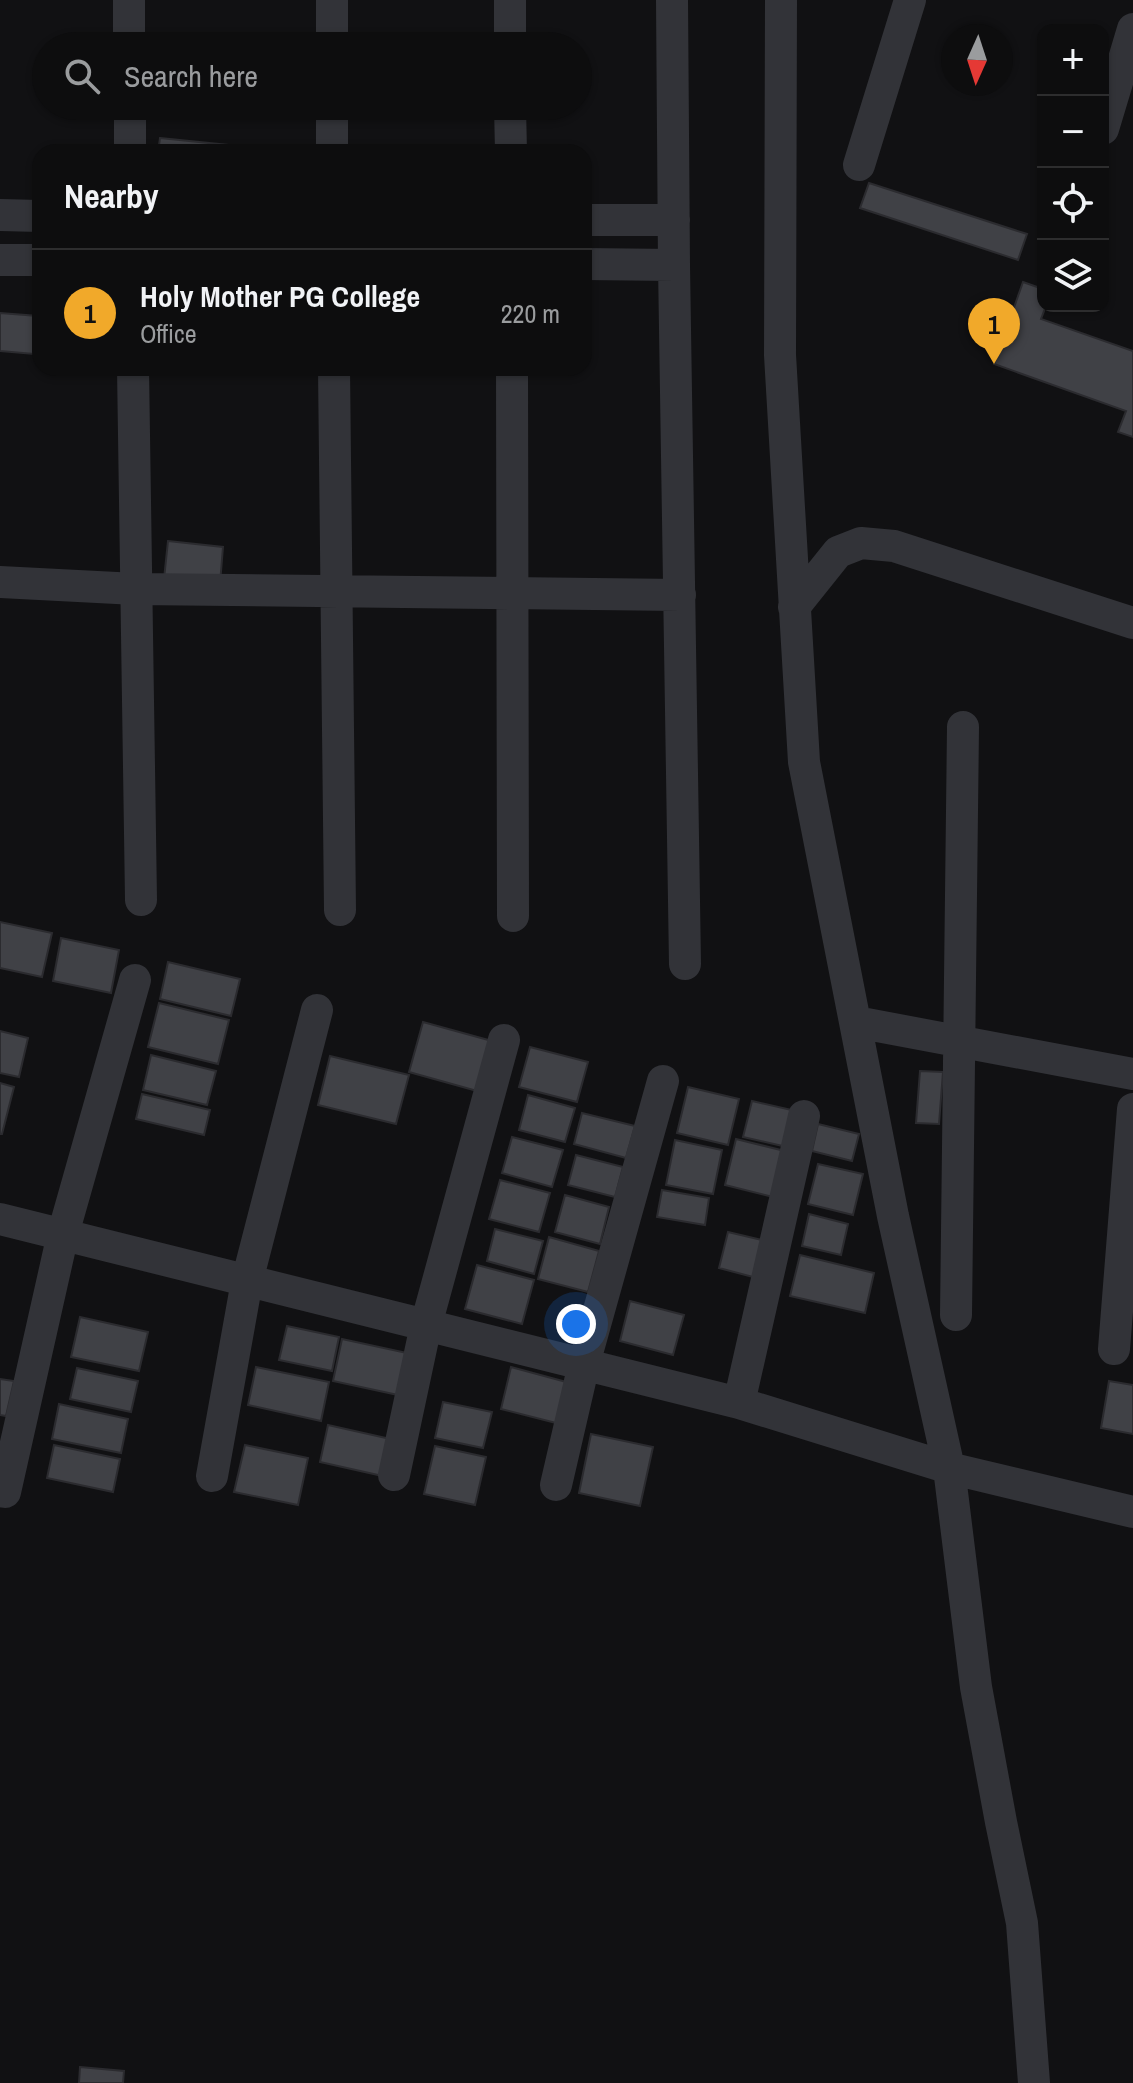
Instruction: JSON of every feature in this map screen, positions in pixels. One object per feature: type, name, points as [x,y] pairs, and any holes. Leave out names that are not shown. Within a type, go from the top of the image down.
[{"type":"street","points":[[129,0],[129,32]]},
{"type":"street","points":[[332,0],[332,32]]},
{"type":"street","points":[[510,0],[510,32]]},
{"type":"street","points":[[672,0],[685,964]]},
{"type":"street","points":[[781,0],[780,355],[804,762],[893,1216],[949,1468],[976,1687],[1022,1923],[1034,2083]]},
{"type":"street","points":[[859,165],[910,0]]},
{"type":"street","points":[[1109,109],[1133,29]]},
{"type":"street","points":[[130,120],[130,144]]},
{"type":"street","points":[[332,120],[332,144]]},
{"type":"street","points":[[510,120],[511,144]]},
{"type":"street","points":[[0,215],[32,216]]},
{"type":"street","points":[[592,220],[674,220]]},
{"type":"street","points":[[0,260],[32,260]]},
{"type":"street","points":[[592,264],[674,265]]},
{"type":"street","points":[[133,376],[141,900]]},
{"type":"street","points":[[334,376],[340,910]]},
{"type":"street","points":[[512,376],[513,916]]},
{"type":"street","points":[[794,607],[838,552],[861,543],[894,546],[1133,623]]},
{"type":"street","points":[[0,582],[136,589],[680,595]]},
{"type":"street","points":[[956,1315],[963,727]]},
{"type":"street","points":[[5,1492],[63,1234],[135,980]]},
{"type":"street","points":[[212,1476],[247,1281],[317,1010]]},
{"type":"street","points":[[856,1022],[1133,1074]]},
{"type":"street","points":[[394,1475],[426,1325],[504,1040]]},
{"type":"street","points":[[556,1485],[584,1364],[663,1081]]},
{"type":"street","points":[[1114,1349],[1133,1109]]},
{"type":"street","points":[[739,1403],[804,1116]]},
{"type":"street","points":[[0,1219],[739,1403],[949,1468],[1133,1512]]},
{"type":"building","points":[[160,138],[218,144],[159,144]]},
{"type":"building","points":[[869,183],[1027,234],[1018,260],[860,208]]},
{"type":"building","points":[[1023,282],[1037,287],[1037,312],[1044,312],[1041,319],[1133,351],[1133,437],[1118,432],[1126,411],[994,364]]},
{"type":"building","points":[[0,313],[32,316],[32,354],[0,351]]},
{"type":"building","points":[[168,541],[223,547],[220,584],[164,579]]},
{"type":"building","points":[[0,922],[52,933],[42,977],[0,968]]},
{"type":"building","points":[[61,938],[119,950],[111,993],[53,981]]},
{"type":"building","points":[[168,962],[240,979],[231,1016],[160,999]]},
{"type":"building","points":[[159,1003],[229,1020],[218,1064],[148,1047]]},
{"type":"building","points":[[423,1022],[492,1041],[477,1091],[409,1072]]},
{"type":"building","points":[[0,1031],[28,1038],[19,1077],[0,1073]]},
{"type":"building","points":[[530,1047],[588,1062],[577,1102],[519,1087]]},
{"type":"building","points":[[151,1055],[216,1071],[207,1105],[143,1090]]},
{"type":"building","points":[[330,1056],[409,1075],[396,1124],[318,1105]]},
{"type":"building","points":[[920,1071],[943,1072],[939,1124],[916,1123]]},
{"type":"building","points":[[0,1083],[14,1087],[2,1134],[0,1134]]},
{"type":"building","points":[[688,1087],[739,1099],[728,1145],[677,1133]]},
{"type":"building","points":[[142,1094],[210,1110],[204,1135],[136,1119]]},
{"type":"building","points":[[528,1095],[575,1108],[565,1142],[519,1130]]},
{"type":"building","points":[[752,1101],[796,1111],[787,1147],[743,1137]]},
{"type":"building","points":[[582,1113],[635,1126],[626,1158],[574,1144]]},
{"type":"building","points":[[818,1124],[859,1134],[852,1161],[812,1151]]},
{"type":"building","points":[[512,1137],[563,1150],[552,1187],[502,1173]]},
{"type":"building","points":[[736,1139],[789,1152],[777,1198],[725,1185]]},
{"type":"building","points":[[675,1140],[722,1150],[713,1194],[666,1185]]},
{"type":"building","points":[[576,1155],[623,1167],[615,1197],[568,1185]]},
{"type":"building","points":[[818,1164],[863,1174],[853,1215],[808,1204]]},
{"type":"building","points":[[500,1180],[550,1193],[539,1232],[489,1219]]},
{"type":"building","points":[[662,1190],[709,1198],[705,1225],[657,1217]]},
{"type":"building","points":[[565,1195],[609,1207],[600,1244],[555,1232]]},
{"type":"building","points":[[809,1214],[848,1224],[841,1255],[802,1246]]},
{"type":"building","points":[[495,1229],[543,1241],[534,1274],[487,1261]]},
{"type":"building","points":[[728,1232],[762,1240],[753,1277],[719,1268]]},
{"type":"building","points":[[549,1237],[599,1251],[588,1292],[538,1279]]},
{"type":"building","points":[[800,1255],[874,1273],[865,1313],[790,1296]]},
{"type":"building","points":[[477,1265],[534,1280],[522,1324],[465,1309]]},
{"type":"building","points":[[630,1301],[684,1315],[673,1355],[620,1341]]},
{"type":"building","points":[[80,1317],[148,1332],[139,1371],[71,1357]]},
{"type":"building","points":[[287,1326],[339,1337],[332,1371],[279,1360]]},
{"type":"building","points":[[342,1339],[407,1353],[398,1395],[333,1381]]},
{"type":"building","points":[[256,1367],[329,1382],[321,1421],[248,1405]]},
{"type":"building","points":[[511,1367],[570,1383],[560,1424],[501,1409]]},
{"type":"building","points":[[77,1368],[138,1381],[131,1412],[70,1399]]},
{"type":"building","points":[[0,1379],[14,1381],[6,1416],[0,1415]]},
{"type":"building","points":[[1109,1381],[1133,1385],[1133,1434],[1101,1428]]},
{"type":"building","points":[[443,1402],[492,1412],[483,1448],[435,1438]]},
{"type":"building","points":[[59,1404],[128,1419],[121,1453],[52,1439]]},
{"type":"building","points":[[328,1425],[395,1440],[387,1477],[320,1462]]},
{"type":"building","points":[[591,1434],[653,1447],[640,1506],[579,1493]]},
{"type":"building","points":[[54,1445],[120,1459],[113,1492],[47,1478]]},
{"type":"building","points":[[245,1445],[308,1458],[298,1505],[234,1492]]},
{"type":"building","points":[[435,1446],[486,1457],[475,1505],[424,1494]]},
{"type":"building","points":[[80,2067],[124,2071],[123,2083],[79,2083]]},
{"type":"place","name":"Holy Mother PG College","points":[[994,364]]}]
